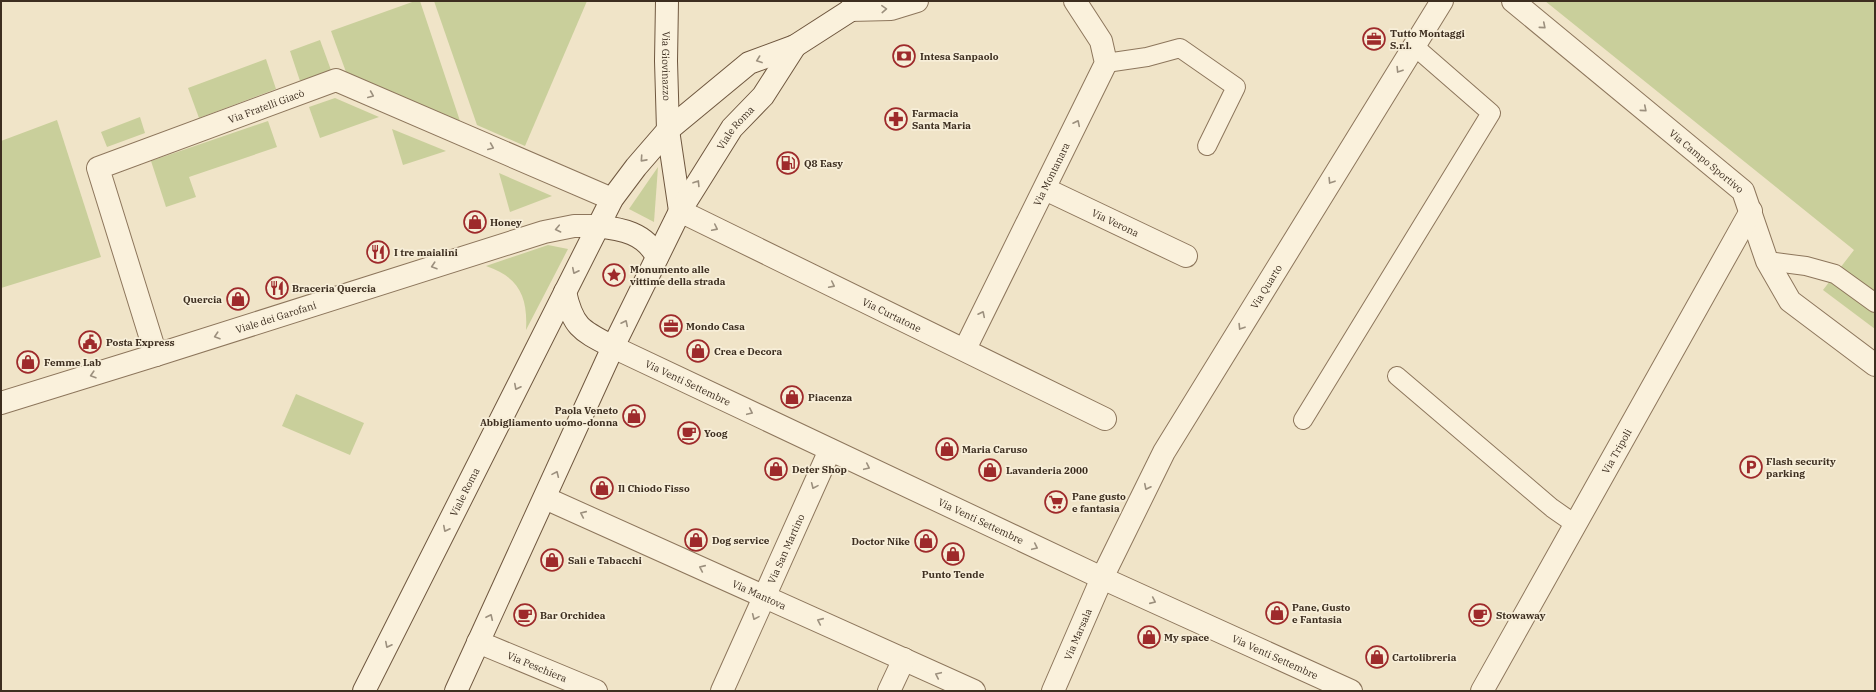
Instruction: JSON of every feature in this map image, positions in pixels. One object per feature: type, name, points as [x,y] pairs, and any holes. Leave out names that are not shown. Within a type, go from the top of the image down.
[{"type":"street","name":"Via Giovinazzo","points":[[667,1],[666,61],[668,130]]},
{"type":"street","points":[[857,6],[891,9],[918,1]]},
{"type":"street","points":[[1075,1],[1101,41],[1106,63]]},
{"type":"street","name":"Via Quarto","points":[[1102,578],[1164,452],[1442,1]]},
{"type":"street","name":"Via Campo Sportivo","points":[[1513,1],[1743,191],[1767,261],[1790,301],[1875,365]]},
{"type":"street","name":"Viale Roma","points":[[364,691],[597,226],[612,199],[636,167],[668,130],[748,63],[795,46],[857,6]]},
{"type":"street","name":"Viale Roma","points":[[456,691],[613,347],[680,211],[732,128],[764,96],[795,46]]},
{"type":"street","name":"Via Montanara","points":[[965,349],[1106,63]]},
{"type":"street","name":"Via Fratelli Giacò","points":[[156,355],[98,168],[336,80],[612,199]]},
{"type":"street","points":[[668,130],[680,211]]},
{"type":"street","name":"Via Verona","points":[[1045,189],[1186,256]]},
{"type":"street","name":"Via Curtatone","points":[[680,211],[965,349],[1105,419]]},
{"type":"street","name":"Via Tripoli","points":[[1482,691],[1751,211]]},
{"type":"street","name":"Viale dei Garofani","points":[[1,402],[156,355],[544,232],[574,226],[597,226]]},
{"type":"street","points":[[597,226],[620,229],[637,236],[648,243],[657,257]]},
{"type":"street","points":[[565,292],[574,322],[587,333],[613,347]]},
{"type":"street","name":"Via Venti Settembre","points":[[613,347],[1102,578],[1350,691]]},
{"type":"street","name":"Via San Martino","points":[[722,691],[830,450]]},
{"type":"street","name":"Via Mantova","points":[[545,498],[974,691]]},
{"type":"street","name":"Via Marsala","points":[[1053,691],[1102,578]]},
{"type":"street","name":"Via Peschiera","points":[[478,642],[596,691]]},
{"type":"street","points":[[889,691],[904,659]]},
{"type":"lane","points":[[1303,420],[1491,113],[1414,46]]},
{"type":"lane","points":[[1106,63],[1147,57],[1180,48],[1236,87],[1207,146]]},
{"type":"lane","points":[[1767,261],[1806,266],[1835,274],[1875,303]]},
{"type":"lane","points":[[1397,376],[1552,508],[1575,524]]},
{"type":"green space","points":[[415,1],[420,1],[460,121],[346,72],[331,31]]},
{"type":"green space","points":[[434,1],[587,1],[525,146],[477,125]]},
{"type":"green space","points":[[1545,1],[1875,1],[1875,329],[1823,290],[1854,250]]},
{"type":"green space","points":[[320,40],[331,70],[300,81],[290,51]]},
{"type":"green space","points":[[266,59],[276,89],[199,118],[188,88]]},
{"type":"green space","points":[[335,98],[379,117],[320,138],[309,107]]},
{"type":"green space","points":[[140,117],[145,133],[107,147],[101,132]]},
{"type":"green space","points":[[57,120],[101,257],[1,288],[1,141]]},
{"type":"green space","points":[[268,121],[277,147],[189,177],[196,197],[166,207],[151,161]]},
{"type":"green space","points":[[392,129],[446,151],[403,165]]},
{"type":"green space","points":[[658,167],[654,222],[629,209]]},
{"type":"green space","points":[[499,173],[552,196],[510,212]]},
{"type":"green space","points":[[548,245],[568,249],[526,330],[523,298],[514,282],[506,276],[486,266]]},
{"type":"green space","points":[[296,394],[364,423],[350,455],[282,426]]},
{"type":"place","name":"Tutto Montaggi S.r.l.","points":[[1374,39]]},
{"type":"place","name":"Intesa Sanpaolo","points":[[904,56]]},
{"type":"place","name":"Farmacia Santa Maria","points":[[896,119]]},
{"type":"place","name":"Q8 Easy","points":[[788,163]]},
{"type":"place","name":"Honey","points":[[475,222]]},
{"type":"place","name":"I tre maialini","points":[[378,252]]},
{"type":"place","name":"Monumento alle vittime della strada","points":[[614,275]]},
{"type":"place","name":"Braceria Quercia","points":[[277,288]]},
{"type":"place","name":"Quercia","points":[[238,299]]},
{"type":"place","name":"Mondo Casa","points":[[671,326]]},
{"type":"place","name":"Posta Express","points":[[90,342]]},
{"type":"place","name":"Crea e Decora","points":[[698,351]]},
{"type":"place","name":"Femme Lab","points":[[28,362]]},
{"type":"place","name":"Piacenza","points":[[792,397]]},
{"type":"place","name":"Paola Veneto Abbigliamento uomo-donna","points":[[634,416]]},
{"type":"place","name":"Yoog","points":[[689,433]]},
{"type":"place","name":"Maria Caruso","points":[[947,449]]},
{"type":"place","name":"Flash security parking","points":[[1751,467]]},
{"type":"place","name":"Deter Shop","points":[[776,469]]},
{"type":"place","name":"Lavanderia 2000","points":[[990,470]]},
{"type":"place","name":"Il Chiodo Fisso","points":[[602,488]]},
{"type":"place","name":"Pane gusto e fantasia","points":[[1056,502]]},
{"type":"place","name":"Dog service","points":[[696,540]]},
{"type":"place","name":"Doctor Nike","points":[[926,541]]},
{"type":"place","name":"Punto Tende","points":[[953,554]]},
{"type":"place","name":"Sali e Tabacchi","points":[[552,560]]},
{"type":"place","name":"Pane, Gusto e Fantasia","points":[[1277,613]]},
{"type":"place","name":"Bar Orchidea","points":[[525,615]]},
{"type":"place","name":"Stowaway","points":[[1480,615]]},
{"type":"place","name":"My space","points":[[1149,637]]},
{"type":"place","name":"Cartolibreria","points":[[1377,657]]}]
